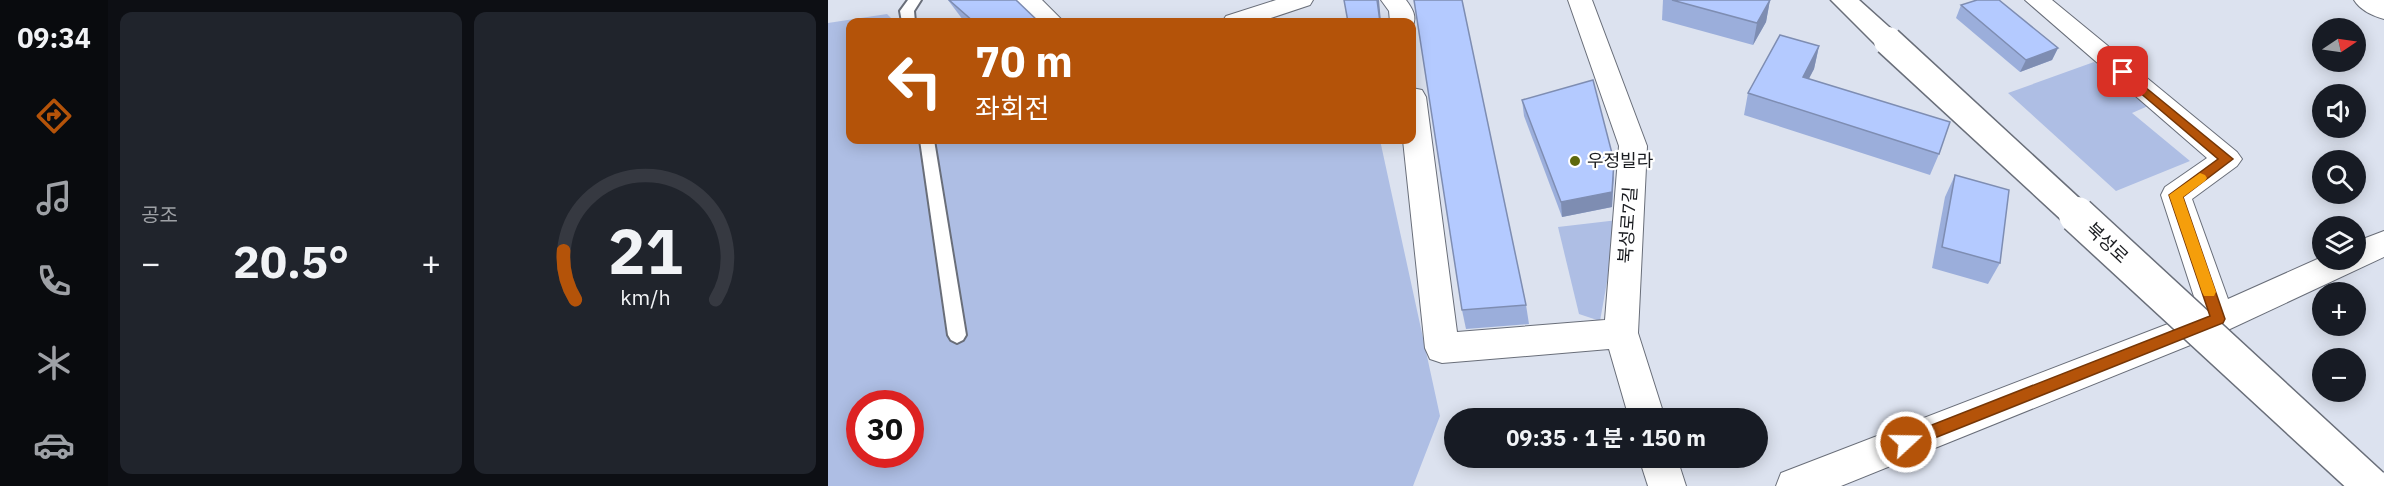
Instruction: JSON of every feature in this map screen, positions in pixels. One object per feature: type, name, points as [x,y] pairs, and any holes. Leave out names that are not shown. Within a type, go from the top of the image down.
[{"type":"main road","name":"북성로","points":[[1844,0],[2371,486]]},
{"type":"street","points":[[1028,0],[1048,18]]},
{"type":"street","points":[[1246,18],[1301,0]]},
{"type":"street","points":[[1393,0],[1401,11],[1402,18]]},
{"type":"street","name":"북성로7길","points":[[1580,0],[1633,146],[1621,333],[1644,408]]},
{"type":"street","points":[[2037,0],[2227,159],[2176,195],[2218,319]]},
{"type":"street","points":[[2366,0],[2384,11]]},
{"type":"street","points":[[1416,130],[1442,348],[1621,333]]},
{"type":"street","points":[[2366,251],[2384,243]]},
{"type":"street","points":[[1795,486],[2218,319],[2325,270]]},
{"type":"street","points":[[1661,468],[1667,486]]},
{"type":"lane","points":[[908,18],[907,11],[915,0]]},
{"type":"lane","points":[[928,144],[957,335]]},
{"type":"shaded area","points":[[887,14],[891,18],[861,18]]},
{"type":"shaded area","points":[[846,20],[846,144],[1381,144],[1440,416],[1413,486],[828,486],[828,23]]},
{"type":"shaded area","points":[[2094,62],[2148,106],[2132,113],[2190,161],[2116,191],[2008,93]]},
{"type":"shaded area","points":[[1618,220],[1600,321],[1579,314],[1558,227]]},
{"type":"building","points":[[949,0],[1016,0],[1035,18],[969,18]]},
{"type":"building","points":[[1344,0],[1377,0],[1379,18],[1347,18]]},
{"type":"building","points":[[1414,0],[1462,0],[1526,305],[1462,310]]},
{"type":"building","points":[[1672,0],[1770,0],[1757,23]]},
{"type":"building","points":[[1977,0],[1999,0],[2058,48],[2026,60],[1961,5]]},
{"type":"building","points":[[1780,35],[1819,46],[1803,77],[1950,122],[1939,154],[1748,93]]},
{"type":"building","name":"우정빌라","points":[[1593,80],[1614,161],[1612,192],[1561,202],[1522,100]]},
{"type":"building","points":[[1955,175],[2009,190],[2000,263],[1942,247]]},
{"type":"slow traffic","points":[[2200,178],[2176,195],[2209,292]]},
{"type":"place","name":"우정빌라","points":[[1575,161]]},
{"type":"route","points":[[1906,442],[2218,319],[2176,195],[2227,159],[2123,72]]}]
